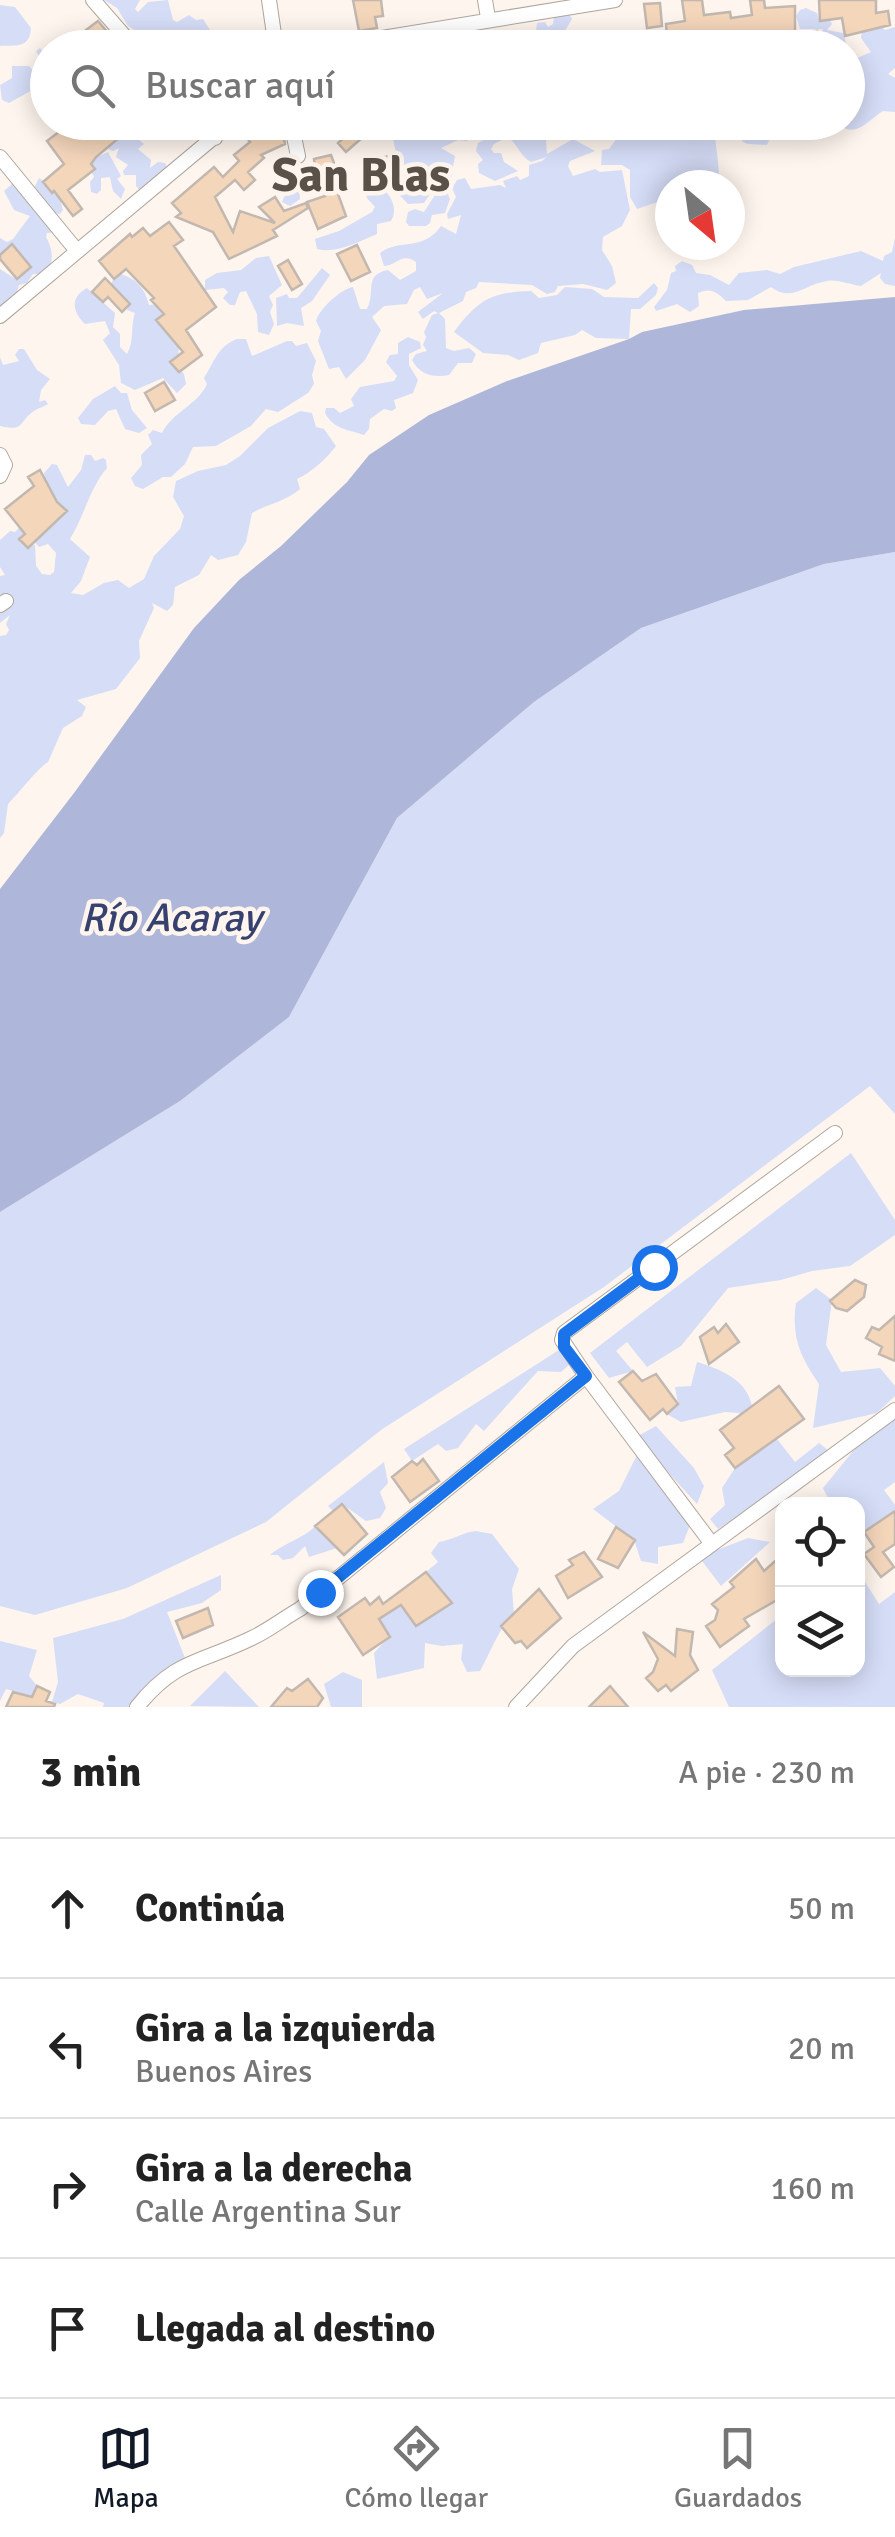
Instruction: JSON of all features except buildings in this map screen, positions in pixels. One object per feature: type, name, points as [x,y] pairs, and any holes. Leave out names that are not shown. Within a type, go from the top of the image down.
[{"type":"street","points":[[93,0],[119,30]]},
{"type":"street","points":[[268,0],[273,30]]},
{"type":"street","points":[[485,0],[488,18]]},
{"type":"street","points":[[421,30],[615,0]]},
{"type":"street","points":[[0,316],[214,140]]},
{"type":"street","points":[[295,140],[298,156]]},
{"type":"street","points":[[0,157],[77,250]]},
{"type":"street","points":[[0,456],[6,465],[0,476]]},
{"type":"street","points":[[712,1544],[564,1347],[564,1334],[835,1133]]},
{"type":"street","points":[[137,1707],[156,1684],[178,1667],[255,1637],[300,1608],[586,1376]]},
{"type":"street","points":[[516,1707],[573,1646],[895,1410]]},
{"type":"shaded area","points":[[104,0],[140,0],[135,9],[138,12],[148,2],[168,0],[173,20],[177,22],[189,15],[203,19],[210,30],[134,30],[117,8]]},
{"type":"shaded area","points":[[0,5],[15,7],[31,28],[30,35],[25,43],[0,46]]},
{"type":"shaded area","points":[[806,8],[817,13],[819,19],[829,18],[832,24],[827,30],[800,29],[796,16]]},
{"type":"shaded area","points":[[568,12],[572,19],[565,30],[536,30],[537,23],[545,22],[548,27],[553,24],[554,16]]},
{"type":"shaded area","points":[[875,20],[885,30],[895,27],[895,68],[888,74],[895,78],[895,112],[883,111],[865,124],[865,55],[871,52],[862,30]]},
{"type":"shaded area","points":[[12,66],[29,66],[30,91],[9,103],[2,100],[0,85],[12,78]]},
{"type":"shaded area","points":[[114,140],[139,140],[144,144],[138,149],[151,160],[150,168],[158,162],[165,163],[169,172],[142,193],[136,186],[136,175],[124,175],[128,165],[116,157],[119,148],[106,148]]},
{"type":"shaded area","points":[[393,140],[458,140],[441,148],[455,156],[451,179],[443,174],[430,177],[430,194],[424,203],[408,204],[391,186],[399,178],[392,166],[398,162]]},
{"type":"shaded area","points":[[502,140],[491,149],[501,153],[504,162],[518,171],[495,181],[479,173],[478,164],[483,160],[476,151],[478,143]]},
{"type":"shaded area","points":[[511,140],[546,140],[547,154],[575,140],[595,151],[570,161],[573,176],[595,169],[622,170],[630,210],[622,226],[603,237],[602,250],[616,283],[607,290],[583,284],[558,286],[555,292],[547,294],[532,285],[479,282],[466,292],[463,301],[439,313],[445,319],[446,348],[469,348],[476,354],[472,363],[458,363],[449,375],[438,376],[423,372],[412,360],[416,354],[427,351],[423,345],[424,332],[432,315],[438,313],[434,311],[423,319],[418,312],[443,293],[427,299],[420,287],[407,304],[384,306],[372,317],[381,330],[365,360],[346,379],[339,367],[329,369],[318,341],[321,331],[316,321],[321,311],[353,287],[360,309],[367,309],[373,280],[380,272],[388,270],[400,280],[416,271],[416,262],[407,258],[384,266],[380,253],[427,239],[441,226],[456,234],[461,215],[448,219],[447,214],[456,197],[452,188],[457,180],[465,178],[471,189],[500,185],[506,188],[503,181],[529,176],[529,165],[547,157],[531,162]]},
{"type":"shaded area","points":[[616,140],[716,140],[718,170],[655,170],[655,203],[637,209],[630,197],[630,170],[622,165],[601,165],[602,150],[609,149]]},
{"type":"shaded area","points":[[742,140],[769,140],[767,145]]},
{"type":"shaded area","points":[[108,152],[121,176],[117,179],[125,189],[121,199],[113,191],[110,177],[101,178],[97,194],[91,192],[93,159]]},
{"type":"shaded area","points":[[302,165],[312,169],[314,175],[309,183],[299,187],[300,199],[290,206],[282,202],[282,184]]},
{"type":"shaded area","points":[[39,178],[64,195],[63,210],[54,213],[56,232],[47,233],[46,237],[51,251],[50,266],[44,274],[33,274],[27,283],[19,285],[16,296],[0,308],[0,269],[14,278],[19,272],[11,250],[0,255],[0,238],[7,242],[13,239],[30,216],[14,210],[4,191],[13,183],[33,190]]},
{"type":"shaded area","points":[[384,189],[392,200],[394,213],[391,221],[377,224],[377,234],[340,249],[317,249],[315,239],[339,231],[372,212],[375,207],[366,197],[373,190]]},
{"type":"shaded area","points":[[447,192],[450,199],[445,213],[432,215],[426,226],[409,226],[408,212],[424,212],[435,195]]},
{"type":"shaded area","points":[[895,238],[895,286],[885,284],[881,273],[861,286],[831,281],[786,293],[771,287],[748,300],[726,301],[706,290],[698,293],[699,306],[690,312],[677,304],[656,311],[654,307],[667,290],[675,266],[682,261],[692,265],[696,273],[729,285],[739,273],[767,270],[780,274],[861,251],[883,261],[892,252]]},
{"type":"shaded area","points":[[269,256],[282,285],[269,296],[274,324],[269,335],[258,332],[257,314],[246,291],[240,292],[235,305],[230,305],[223,298],[228,292],[224,288],[205,290],[205,280],[217,273],[241,270],[256,258]]},
{"type":"shaded area","points":[[322,268],[330,275],[312,301],[301,308],[304,326],[277,326],[276,298],[287,294],[297,298]]},
{"type":"shaded area","points":[[120,274],[139,285],[149,305],[159,304],[163,309],[160,321],[179,337],[178,367],[186,384],[177,393],[163,378],[135,390],[121,383],[119,365],[103,340],[110,333],[105,321],[85,324],[78,315],[75,301],[87,288],[115,313],[113,327],[127,354],[135,313],[127,310],[129,304],[111,285]]},
{"type":"shaded area","points":[[654,283],[658,288],[656,295],[640,309],[631,309],[629,339],[596,338],[582,330],[541,343],[538,353],[519,360],[483,353],[454,332],[478,305],[505,293],[531,291],[539,298],[557,295],[565,287],[592,289],[604,297],[638,298]]},
{"type":"shaded area","points":[[408,337],[420,342],[421,348],[409,354],[409,365],[418,380],[413,393],[394,400],[396,408],[392,411],[384,409],[370,419],[364,435],[333,423],[325,413],[326,408],[340,413],[354,406],[351,399],[360,387],[394,381],[397,376],[386,362],[390,355],[398,354],[398,343]]},
{"type":"shaded area","points":[[237,339],[246,339],[252,356],[287,341],[296,346],[307,343],[316,361],[314,384],[308,393],[278,412],[266,409],[251,426],[216,446],[193,447],[185,464],[171,477],[163,477],[143,489],[135,486],[131,478],[142,465],[141,455],[152,444],[148,435],[153,430],[162,433],[203,392],[207,384],[204,378],[217,355]]},
{"type":"shaded area","points":[[24,349],[37,370],[50,379],[41,390],[39,402],[45,400],[48,404],[18,427],[8,428],[0,426],[0,357],[3,365],[19,361],[15,355]]},
{"type":"shaded area","points":[[115,386],[121,393],[127,393],[132,410],[147,428],[139,433],[125,429],[116,409],[108,411],[95,425],[81,424],[78,418],[93,399]]},
{"type":"shaded area","points":[[300,411],[312,413],[316,427],[324,429],[336,446],[297,479],[300,489],[252,513],[246,542],[238,555],[218,560],[211,555],[199,575],[175,587],[173,605],[167,611],[152,603],[154,608],[139,641],[140,658],[116,689],[77,700],[86,707],[82,716],[63,728],[48,762],[8,804],[0,838],[0,636],[9,630],[6,624],[10,615],[0,623],[0,576],[5,575],[0,567],[0,540],[10,531],[15,532],[38,508],[23,540],[25,546],[35,545],[36,566],[42,574],[54,572],[56,553],[48,544],[39,547],[34,541],[61,507],[47,487],[44,473],[52,464],[57,465],[68,487],[81,470],[85,455],[91,455],[95,461],[106,460],[107,468],[70,539],[90,557],[81,581],[71,593],[83,595],[118,580],[129,588],[144,579],[154,556],[180,529],[184,516],[173,497],[176,481],[226,465],[268,428]]},
{"type":"shaded area","points":[[895,552],[895,1114],[870,1086],[604,1287],[381,1430],[266,1522],[127,1588],[35,1615],[0,1606],[0,1212],[180,1101],[289,1017],[397,818],[534,702],[641,628],[824,564]]},
{"type":"shaded area","points":[[851,1153],[895,1220],[895,1235],[850,1266],[728,1288],[681,1346],[647,1367],[627,1342],[616,1351],[633,1371],[609,1378],[590,1353]]},
{"type":"shaded area","points":[[816,1288],[832,1300],[826,1345],[841,1372],[880,1368],[895,1386],[895,1396],[877,1413],[813,1428],[819,1384],[798,1346],[795,1315],[796,1303]]},
{"type":"shaded area","points":[[559,1350],[570,1364],[561,1372],[538,1371],[484,1431],[476,1424],[458,1448],[446,1451],[438,1444],[412,1461],[404,1449]]},
{"type":"shaded area","points":[[697,1362],[739,1383],[752,1407],[795,1462],[819,1443],[833,1454],[718,1529],[710,1519],[725,1505],[722,1488],[735,1468],[763,1445],[739,1413],[725,1412],[681,1422],[667,1414],[678,1404],[675,1387],[691,1386]]},
{"type":"shaded area","points":[[895,1412],[895,1482],[884,1490],[895,1505],[895,1512],[865,1533],[865,1497],[828,1497],[823,1488],[871,1429]]},
{"type":"shaded area","points":[[656,1426],[694,1468],[704,1486],[697,1504],[636,1437]]},
{"type":"shaded area","points":[[637,1455],[690,1525],[683,1543],[658,1547],[658,1564],[641,1561],[634,1540],[593,1509],[619,1491]]},
{"type":"shaded area","points":[[384,1462],[388,1483],[380,1492],[386,1508],[380,1518],[366,1521],[342,1504],[333,1511],[328,1506]]},
{"type":"shaded area","points":[[315,1526],[337,1548],[309,1557],[305,1546],[293,1558],[283,1560],[270,1555],[306,1533]]},
{"type":"shaded area","points":[[476,1531],[492,1534],[519,1569],[512,1589],[514,1614],[480,1671],[467,1672],[461,1659],[463,1644],[425,1643],[424,1668],[377,1679],[374,1653],[389,1637],[379,1619],[402,1606],[416,1625],[452,1603],[426,1572],[438,1562],[431,1553],[439,1542]]},
{"type":"shaded area","points":[[748,1538],[770,1542],[721,1586],[699,1557]]},
{"type":"shaded area","points":[[221,1575],[221,1590],[202,1603],[167,1612],[187,1663],[156,1677],[135,1707],[103,1707],[104,1703],[78,1694],[60,1704],[52,1702],[58,1682],[53,1638],[123,1619]]},
{"type":"shaded area","points":[[865,1582],[879,1604],[895,1592],[895,1707],[729,1707],[712,1670],[775,1620],[775,1677],[865,1677]]},
{"type":"shaded area","points":[[0,1641],[37,1650],[29,1676],[37,1686],[32,1697],[6,1689],[0,1701]]},
{"type":"shaded area","points":[[225,1671],[259,1707],[190,1706]]},
{"type":"shaded area","points":[[343,1672],[362,1680],[362,1707],[331,1707],[324,1684]]},
{"type":"water","name":"Río Acaray","points":[[895,297],[895,552],[824,564],[641,628],[534,702],[397,818],[289,1017],[180,1101],[0,1212],[0,889],[194,628],[239,580],[281,546],[369,455],[429,415],[507,381],[642,332],[744,310]]},
{"type":"district","name":"San Blas","points":[[361,174]]},
{"type":"route","points":[[320,1592],[586,1376],[564,1347],[564,1334],[654,1267]]}]
